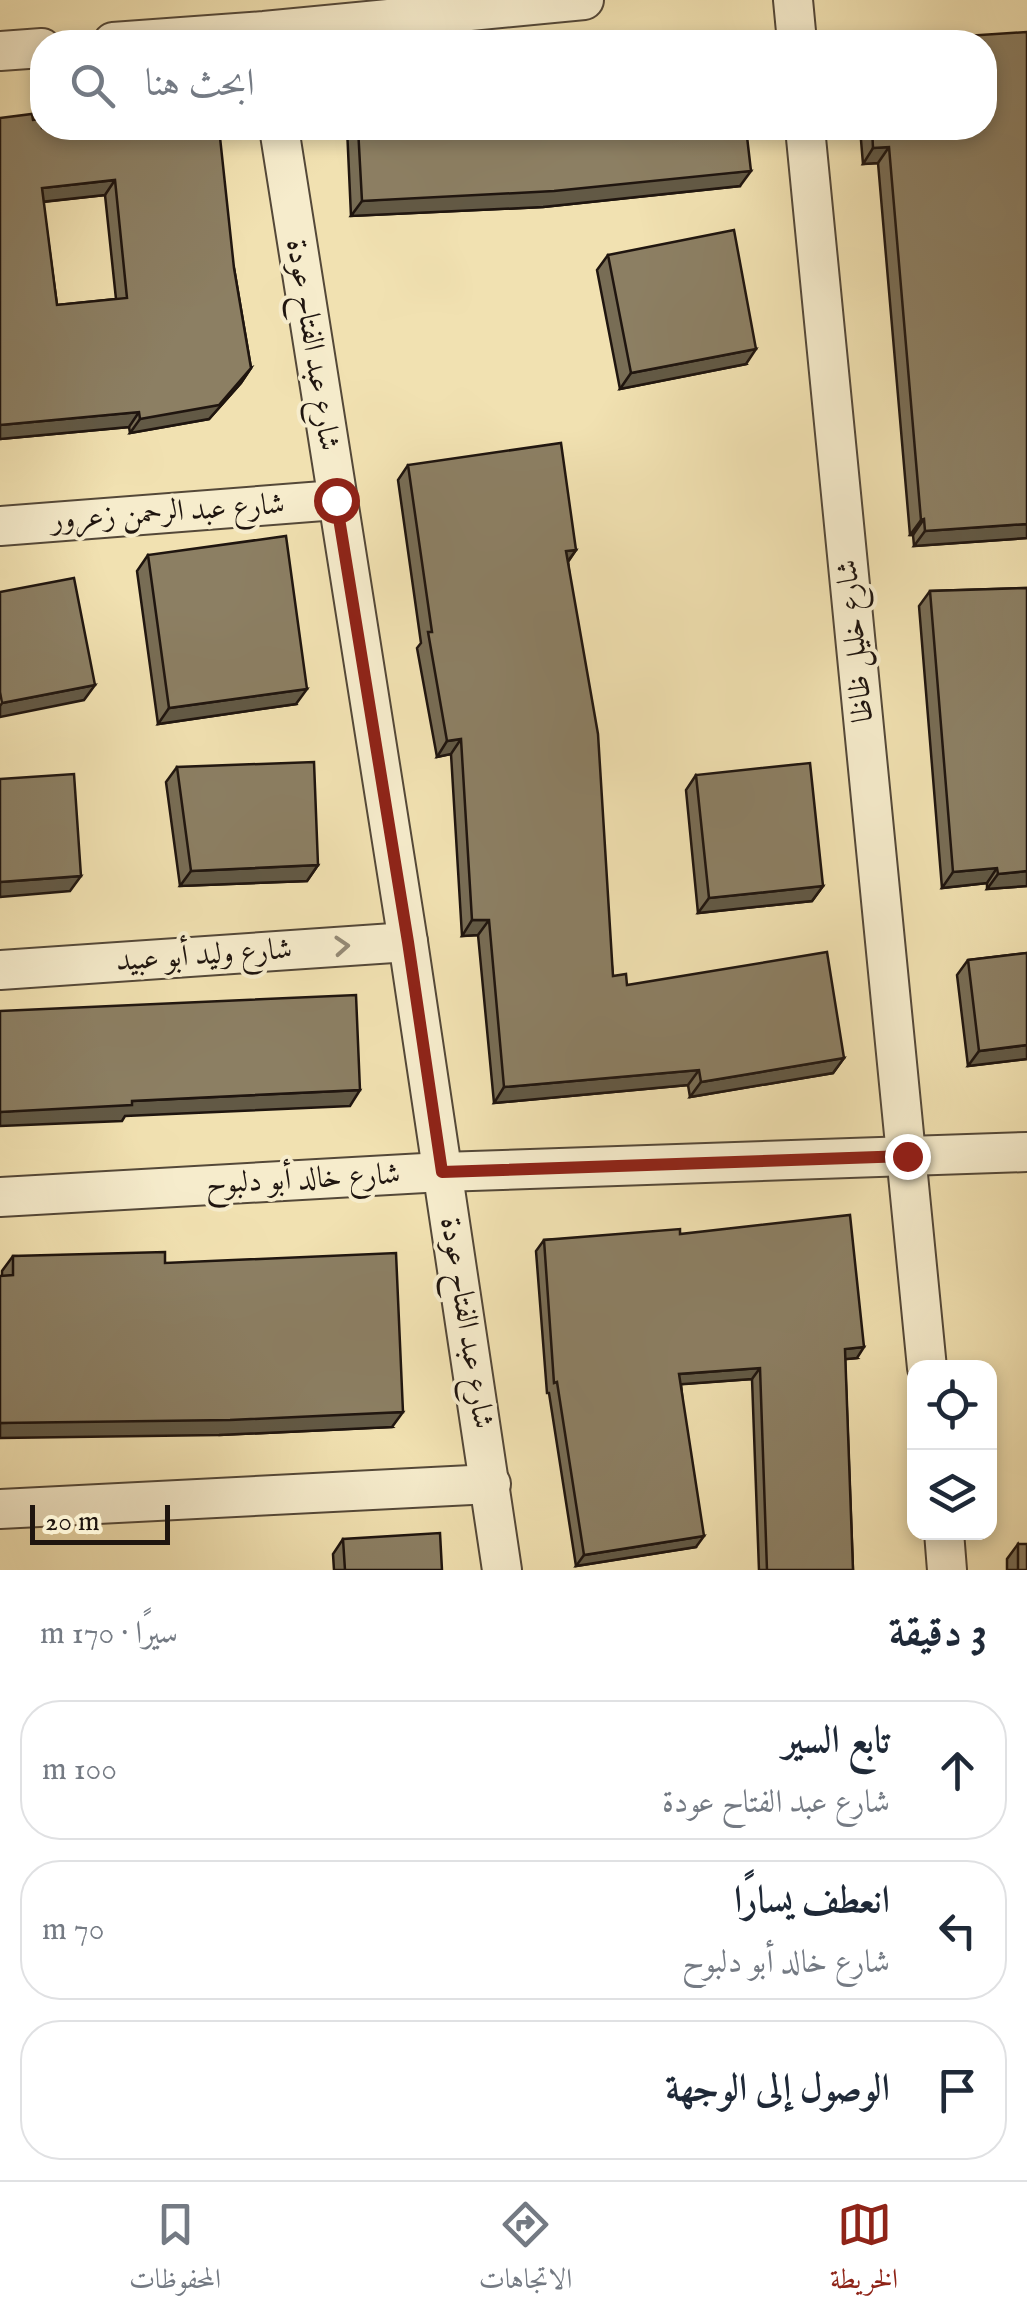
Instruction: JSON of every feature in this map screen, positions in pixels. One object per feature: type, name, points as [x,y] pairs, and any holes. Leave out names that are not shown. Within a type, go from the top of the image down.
[{"type":"street","points":[[325,30],[584,0]]},
{"type":"street","points":[[793,0],[796,30]]},
{"type":"street","points":[[0,51],[30,49]]},
{"type":"street","name":"شارع عبد الفتاح عودة","points":[[280,140],[408,942],[502,1570]]},
{"type":"street","name":"شارع خليل ظاظا","points":[[807,140],[907,1156]]},
{"type":"street","name":"شارع عبد الرحمن زعرور","points":[[0,526],[336,500]]},
{"type":"street","name":"شارع وليد أبو عبيد","points":[[0,970],[408,942]]},
{"type":"street","name":"شارع خالد أبو دلبوح","points":[[0,1197],[442,1172],[1027,1152]]},
{"type":"street","points":[[907,1156],[927,1360]]},
{"type":"street","points":[[0,1510],[491,1484]]},
{"type":"street","points":[[945,1540],[947,1570]]},
{"type":"building","points":[[1027,32],[1027,524],[925,531],[889,147],[873,148],[873,140],[997,140],[997,34]]},
{"type":"building","points":[[30,114],[30,140],[220,140],[234,268],[251,368],[219,405],[140,419],[139,412],[0,425],[0,118]],"holes":[[[115,180],[127,298],[57,305],[42,188]]]},
{"type":"building","points":[[359,140],[747,140],[751,171],[554,191],[362,201]]},
{"type":"building","points":[[734,230],[756,349],[631,373],[608,255]]},
{"type":"building","points":[[561,443],[576,550],[566,551],[598,734],[613,976],[626,974],[627,985],[827,952],[844,1058],[701,1082],[699,1070],[504,1087],[489,920],[472,920],[461,739],[447,741],[428,632],[432,632],[408,465]]},
{"type":"building","points":[[286,536],[307,689],[169,708],[148,555]]},
{"type":"building","points":[[74,578],[95,685],[2,703],[0,592]]},
{"type":"building","points":[[1027,588],[1027,871],[998,874],[997,868],[953,872],[930,591]]},
{"type":"building","points":[[314,762],[318,865],[191,871],[177,767]]},
{"type":"building","points":[[810,763],[823,886],[709,898],[696,775]]},
{"type":"building","points":[[74,774],[81,876],[0,882],[0,779]]},
{"type":"building","points":[[1027,953],[1027,1045],[979,1051],[968,960]]},
{"type":"building","points":[[356,995],[360,1090],[0,1112],[0,1011]]},
{"type":"building","points":[[850,1215],[864,1347],[845,1349],[853,1570],[767,1570],[760,1368],[679,1374],[704,1536],[584,1555],[557,1382],[554,1383],[544,1240],[680,1229],[680,1234]]},
{"type":"building","points":[[165,1252],[165,1263],[396,1253],[403,1412],[230,1420],[0,1423],[0,1276],[13,1275],[13,1256]]},
{"type":"building","points":[[440,1533],[442,1570],[345,1570],[343,1539]]},
{"type":"building","points":[[1018,1544],[1027,1544],[1027,1570],[1018,1570]]},
{"type":"route","points":[[336,500],[442,1172],[907,1156]]}]
